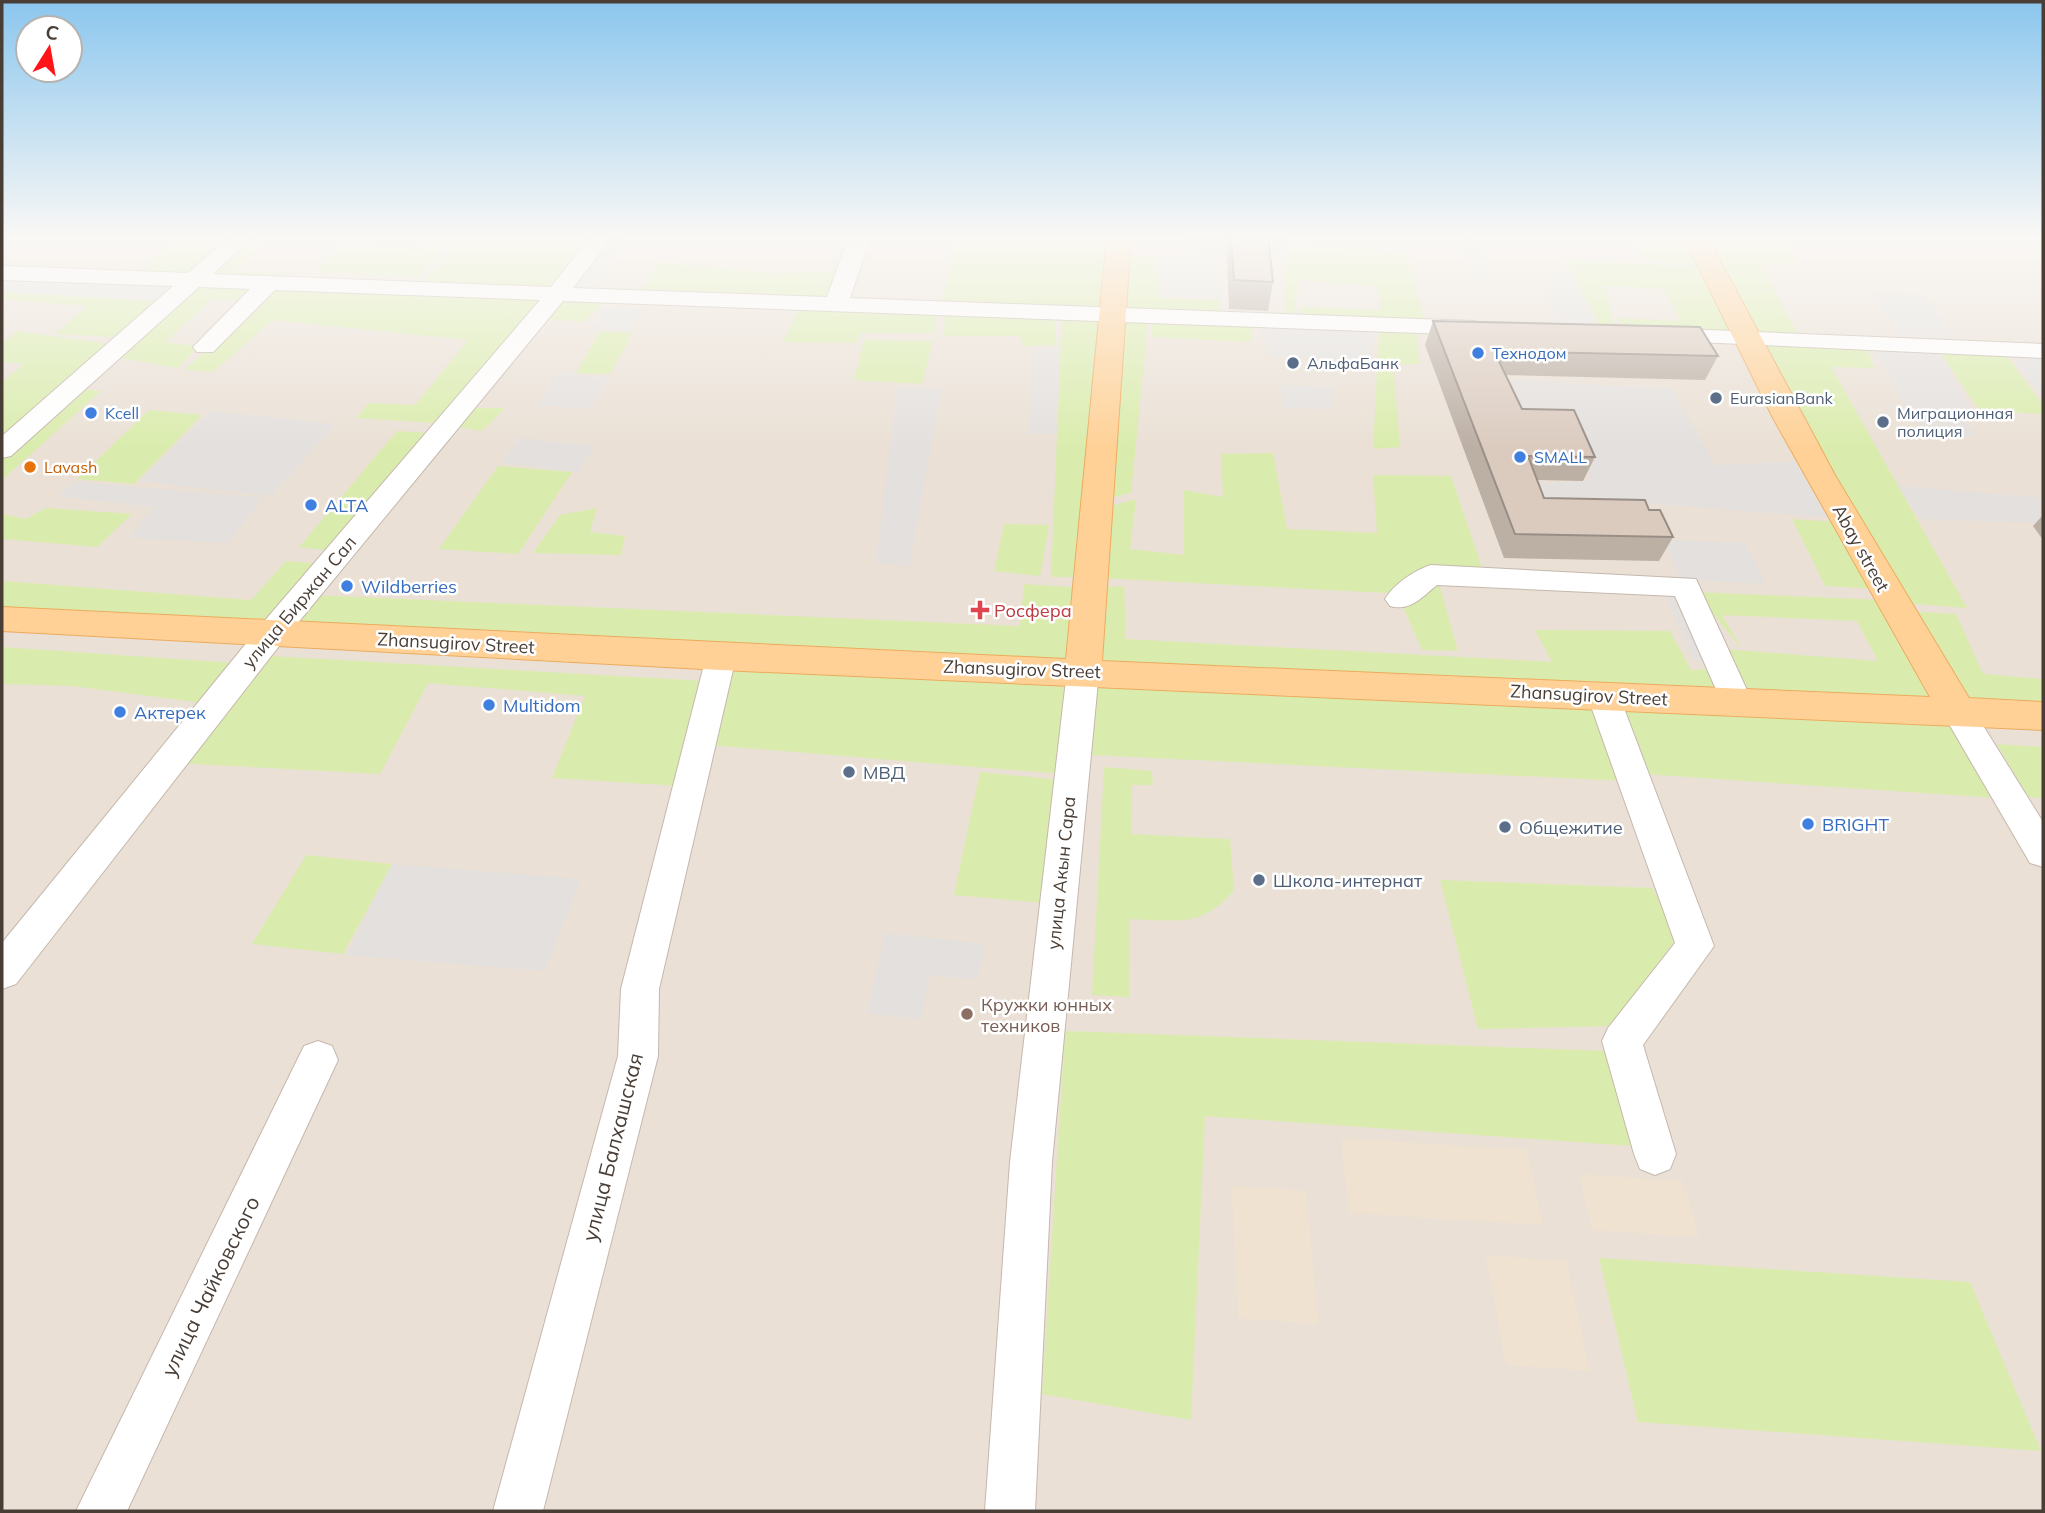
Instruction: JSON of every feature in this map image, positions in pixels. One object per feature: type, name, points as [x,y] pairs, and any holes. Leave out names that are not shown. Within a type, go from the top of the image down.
[{"type":"main road","name":"улица Акын Сара","points":[[1083,671],[1112,307]]},
{"type":"main road","name":"Abay street","points":[[1729,307],[1884,589],[1958,712]]},
{"type":"main road","name":"Zhansugirov Street","points":[[2,619],[721,657],[1083,671],[2043,716]]},
{"type":"street","points":[[2,450],[162,307]]},
{"type":"street","points":[[205,347],[245,307]]},
{"type":"street","name":"улица Биржан Сал","points":[[2,972],[272,633],[547,307]]},
{"type":"street","points":[[876,307],[1499,329]]},
{"type":"street","points":[[1633,334],[2043,351]]},
{"type":"street","points":[[1400,600],[1431,575],[1686,586],[1736,701]]},
{"type":"street","name":"улица Балхашская","points":[[518,1511],[638,1056],[640,989],[721,657]]},
{"type":"street","name":"улица Акын Сара","points":[[1010,1511],[1031,1162],[1083,671]]},
{"type":"street","points":[[1603,695],[1695,946],[1622,1041],[1655,1154]]},
{"type":"street","name":"Abay street","points":[[1958,712],[2043,852]]},
{"type":"street","name":"улица Чайковского","points":[[102,1511],[318,1060]]},
{"type":"shaded area","points":[[2,307],[2043,307],[2043,1511],[2,1511]]},
{"type":"shaded area","points":[[605,307],[643,309],[630,331],[591,329]]},
{"type":"shaded area","points":[[1549,307],[1587,307],[1599,329],[1559,327]]},
{"type":"shaded area","points":[[1881,307],[1933,307],[1959,343],[1902,339]]},
{"type":"shaded area","points":[[1259,325],[1375,328],[1371,359],[1269,357]]},
{"type":"shaded area","points":[[1035,347],[1060,348],[1057,434],[1028,434]]},
{"type":"shaded area","points":[[1871,347],[1938,351],[1971,409],[1956,409],[1976,437],[1921,432]]},
{"type":"shaded area","points":[[2009,352],[2043,354],[2043,399]]},
{"type":"shaded area","points":[[558,373],[610,378],[590,409],[536,405]]},
{"type":"shaded area","points":[[1509,380],[1672,389],[1715,465],[1795,462],[1835,518],[1619,501],[1547,518],[1531,484],[1592,481],[1568,432],[1517,430],[1496,389]]},
{"type":"shaded area","points":[[1280,385],[1334,387],[1332,409],[1283,408]]},
{"type":"shaded area","points":[[897,388],[942,389],[909,566],[876,563]]},
{"type":"shaded area","points":[[210,411],[335,424],[272,496],[140,481]]},
{"type":"shaded area","points":[[520,438],[595,446],[578,472],[501,463]]},
{"type":"shaded area","points":[[74,482],[264,498],[227,543],[128,538],[153,507],[58,496]]},
{"type":"shaded area","points":[[1898,486],[2043,498],[2043,523],[1921,519]]},
{"type":"shaded area","points":[[1663,540],[1745,543],[1766,584],[1681,579]]},
{"type":"shaded area","points":[[1662,589],[1682,589],[1714,663],[1694,661]]},
{"type":"shaded area","points":[[392,864],[581,879],[545,971],[346,955]]},
{"type":"shaded area","points":[[885,933],[984,944],[978,980],[930,975],[921,1019],[867,1013]]},
{"type":"shaded area","points":[[1341,1138],[1527,1150],[1543,1225],[1349,1213]]},
{"type":"shaded area","points":[[1579,1174],[1683,1181],[1699,1237],[1592,1230]]},
{"type":"shaded area","points":[[1232,1186],[1306,1191],[1318,1324],[1238,1318]]},
{"type":"shaded area","points":[[1486,1255],[1566,1261],[1590,1371],[1506,1365]]},
{"type":"green space","points":[[86,307],[150,307],[118,337],[55,334]]},
{"type":"green space","points":[[171,307],[204,307],[165,342],[198,346],[178,368],[116,357]]},
{"type":"green space","points":[[251,307],[542,307],[435,423],[356,418],[369,403],[415,405],[468,340],[273,320],[213,372],[185,370]]},
{"type":"green space","points":[[554,307],[598,307],[584,322],[543,318]]},
{"type":"green space","points":[[800,307],[938,311],[934,333],[860,333],[856,343],[783,342]]},
{"type":"green space","points":[[973,307],[1106,307],[1106,313]]},
{"type":"green space","points":[[1118,307],[1219,307],[1219,316],[1118,313]]},
{"type":"green space","points":[[1285,307],[1295,307],[1294,316],[1285,317]]},
{"type":"green space","points":[[1299,307],[1381,310],[1380,307],[1420,307],[1424,322],[1299,319]]},
{"type":"green space","points":[[1590,307],[1610,307],[1614,327],[1601,327]]},
{"type":"green space","points":[[1673,307],[1726,307],[1739,334],[1622,330],[1618,318],[1681,321]]},
{"type":"green space","points":[[1737,307],[1783,307],[1799,337],[1749,332]]},
{"type":"green space","points":[[945,312],[1054,315],[1057,345],[1024,346],[1019,336],[944,336]]},
{"type":"green space","points":[[1062,316],[1104,317],[1085,577],[1051,577]]},
{"type":"green space","points":[[1117,320],[1148,323],[1131,493],[1105,499]]},
{"type":"green space","points":[[1152,321],[1253,326],[1250,342],[1151,337]]},
{"type":"green space","points":[[1379,330],[1418,332],[1419,364],[1393,364],[1400,447],[1373,449]]},
{"type":"green space","points":[[17,331],[116,345],[2,442],[2,382],[24,364],[2,362],[2,344]]},
{"type":"green space","points":[[600,331],[633,333],[610,374],[576,373]]},
{"type":"green space","points":[[864,340],[933,341],[922,384],[854,380]]},
{"type":"green space","points":[[1755,343],[1867,348],[1874,368],[1831,367],[1967,608],[1900,603]]},
{"type":"green space","points":[[1939,351],[2007,356],[2043,405],[2043,414],[1979,410]]},
{"type":"green space","points":[[78,389],[101,391],[2,480],[2,457]]},
{"type":"green space","points":[[468,408],[505,408],[482,431],[451,426]]},
{"type":"green space","points":[[149,410],[202,415],[134,484],[77,479]]},
{"type":"green space","points":[[397,431],[434,433],[332,551],[299,547]]},
{"type":"green space","points":[[1273,453],[1287,529],[1377,533],[1373,475],[1451,476],[1482,568],[1434,565],[1388,593],[1099,578],[1104,508],[1136,499],[1130,549],[1184,555],[1184,490],[1223,497],[1221,454]]},
{"type":"green space","points":[[498,466],[572,472],[518,554],[439,549]]},
{"type":"green space","points":[[46,508],[132,514],[97,547],[2,539],[2,514],[26,519]]},
{"type":"green space","points":[[597,508],[590,532],[625,536],[621,555],[533,553],[560,515]]},
{"type":"green space","points":[[1792,519],[1839,522],[1877,589],[1825,586]]},
{"type":"green space","points":[[1004,524],[1049,525],[1040,576],[994,571]]},
{"type":"green space","points":[[286,561],[321,564],[261,625],[2,612],[2,581],[251,600]]},
{"type":"green space","points":[[1438,580],[1458,651],[1422,650],[1400,600]]},
{"type":"green space","points":[[1024,584],[1085,588],[1078,666],[284,629],[312,595],[1020,626]]},
{"type":"green space","points":[[1124,586],[1126,639],[1552,662],[1535,630],[1670,631],[1691,670],[1732,668],[1723,649],[1878,661],[1857,621],[1722,615],[1742,649],[1695,592],[1882,600],[1944,704],[1092,664],[1097,587]]},
{"type":"green space","points":[[1906,611],[1956,614],[1983,674],[2043,679],[2043,711],[1961,707]]},
{"type":"green space","points":[[2,647],[235,663],[203,703],[72,686],[2,684]]},
{"type":"green space","points":[[254,655],[705,681],[679,786],[552,778],[585,696],[428,683],[380,774],[175,763]]},
{"type":"green space","points":[[728,662],[1074,678],[1062,774],[709,745]]},
{"type":"green space","points":[[1098,683],[1597,706],[1625,781],[1092,755]]},
{"type":"green space","points":[[1614,702],[1950,719],[1997,798],[1643,774]]},
{"type":"green space","points":[[1997,744],[2043,747],[2043,798],[2028,797]]},
{"type":"green space","points":[[1104,767],[1152,771],[1153,785],[1132,785],[1131,834],[1230,839],[1234,890],[1222,902],[1199,917],[1187,920],[1130,919],[1129,997],[1092,995]]},
{"type":"green space","points":[[980,772],[1061,780],[1044,903],[954,895]]},
{"type":"green space","points":[[306,855],[392,864],[343,954],[252,944]]},
{"type":"green space","points":[[1440,880],[1652,888],[1678,936],[1612,1026],[1478,1029]]},
{"type":"green space","points":[[1065,1031],[1609,1051],[1633,1146],[1205,1116],[1191,1420],[1042,1394]]},
{"type":"green space","points":[[1599,1258],[1970,1282],[2041,1451],[1638,1422]]},
{"type":"building","points":[[1433,321],[1700,327],[1718,356],[1494,351],[1522,409],[1574,410],[1595,457],[1528,456],[1544,498],[1645,500],[1649,510],[1660,510],[1673,537],[1515,534]]},
{"type":"place","name":"Технодом","points":[[1478,353]]},
{"type":"place","name":"АльфаБанк","points":[[1293,363]]},
{"type":"place","name":"EurasianBank","points":[[1716,398]]},
{"type":"place","name":"Kcell","points":[[91,413]]},
{"type":"place","name":"Миграционная полиция","points":[[1883,422]]},
{"type":"place","name":"SMALL","points":[[1520,457]]},
{"type":"place","name":"Lavash","points":[[30,467]]},
{"type":"place","name":"ALTA","points":[[311,505]]},
{"type":"place","name":"Wildberries","points":[[347,586]]},
{"type":"place","name":"Росфера","points":[[980,610]]},
{"type":"place","name":"Multidom","points":[[489,705]]},
{"type":"place","name":"Актерек","points":[[120,712]]},
{"type":"place","name":"МВД","points":[[849,772]]},
{"type":"place","name":"BRIGHT","points":[[1808,824]]},
{"type":"place","name":"Общежитие","points":[[1505,827]]},
{"type":"place","name":"Школа-интернат","points":[[1259,880]]},
{"type":"place","name":"Кружки юнных техников","points":[[967,1014]]}]
